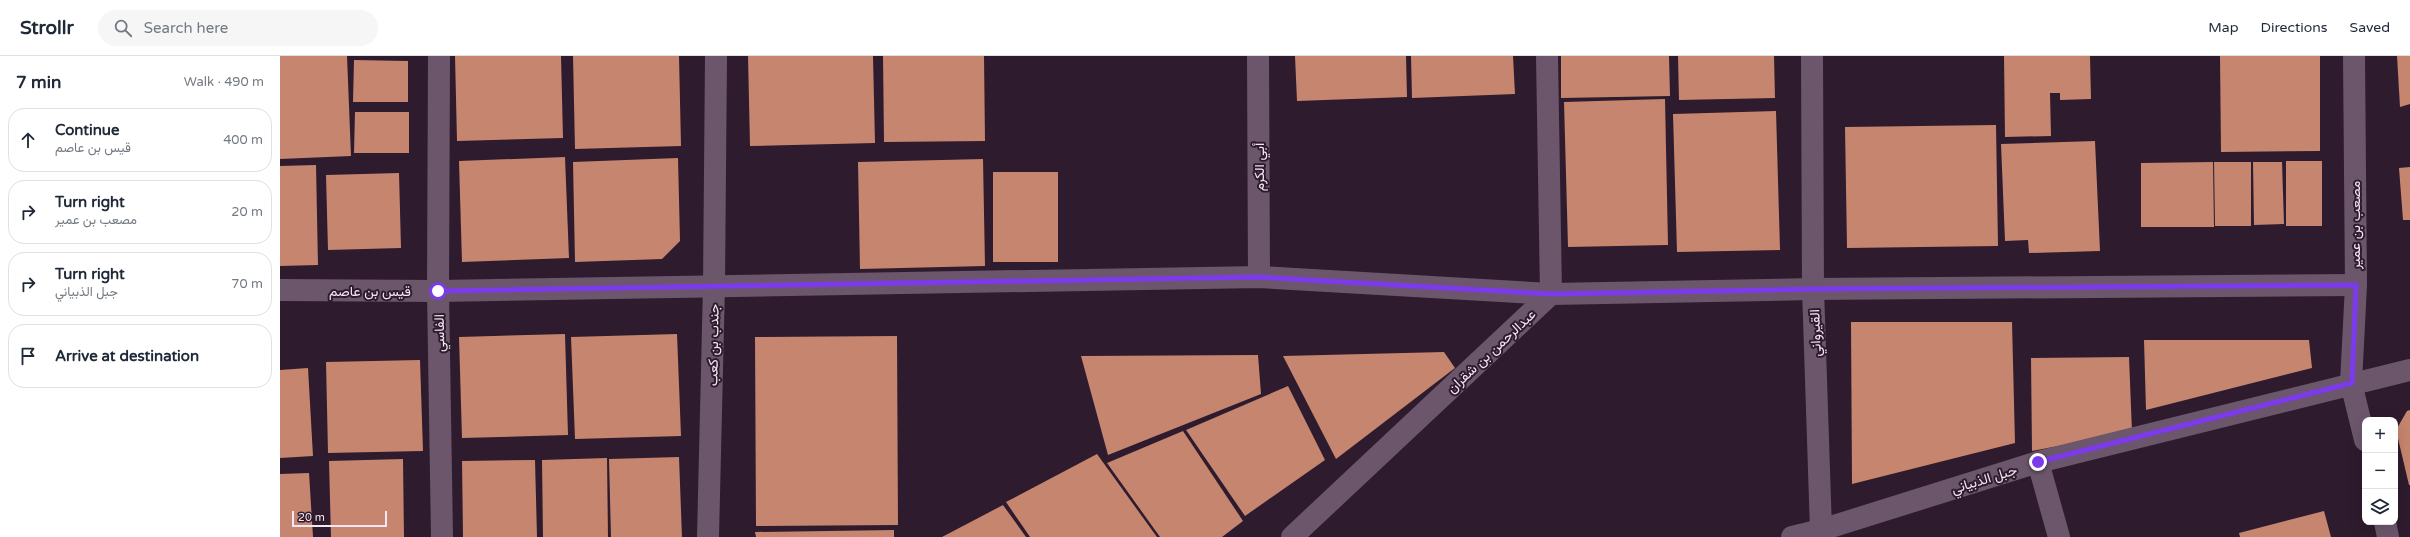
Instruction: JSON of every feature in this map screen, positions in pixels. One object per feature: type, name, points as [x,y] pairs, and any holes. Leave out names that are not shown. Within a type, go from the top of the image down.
[{"type":"street","name":"الفاسي","points":[[439,56],[438,291],[442,537]]},
{"type":"street","name":"جندب بن كعب","points":[[708,537],[714,286],[716,56]]},
{"type":"street","name":"أبي الكرم","points":[[1258,56],[1259,277]]},
{"type":"street","points":[[1547,56],[1551,294]]},
{"type":"street","name":"القيرواني","points":[[1812,56],[1813,289],[1820,534]]},
{"type":"street","name":"مصعب بن عمير","points":[[2354,56],[2356,285],[2352,383],[2362,427]]},
{"type":"street","name":"قيس بن عاصم","points":[[280,290],[438,291],[1259,277],[1551,294],[1813,289],[2356,285]]},
{"type":"street","name":"عبدالرحمن بن شقران","points":[[1292,537],[1551,294]]},
{"type":"street","name":"جبل الذبياني","points":[[1792,537],[1820,534],[2038,462],[2352,383],[2410,370]]},
{"type":"street","points":[[2038,462],[2059,537]]},
{"type":"street","points":[[2386,525],[2388,537]]},
{"type":"building","points":[[280,56],[347,56],[351,156],[280,159]]},
{"type":"building","points":[[455,56],[561,56],[563,138],[457,141]]},
{"type":"building","points":[[573,56],[679,56],[681,146],[575,149]]},
{"type":"building","points":[[748,56],[873,56],[875,143],[750,146]]},
{"type":"building","points":[[883,56],[984,56],[985,141],[884,142]]},
{"type":"building","points":[[1295,56],[1406,56],[1407,97],[1297,101]]},
{"type":"building","points":[[1411,56],[1513,56],[1515,94],[1412,98]]},
{"type":"building","points":[[1561,56],[1669,56],[1670,96],[1561,98]]},
{"type":"building","points":[[1678,56],[1774,56],[1775,98],[1679,100]]},
{"type":"building","points":[[2004,56],[2090,56],[2091,99],[2060,100],[2060,93],[2050,93],[2051,136],[2005,137]]},
{"type":"building","points":[[2220,56],[2320,56],[2320,151],[2221,152]]},
{"type":"building","points":[[2397,56],[2410,56],[2410,104],[2400,107]]},
{"type":"building","points":[[354,60],[408,61],[408,102],[353,102]]},
{"type":"building","points":[[1665,99],[1668,245],[1568,247],[1564,102]]},
{"type":"building","points":[[1776,111],[1780,250],[1677,252],[1673,114]]},
{"type":"building","points":[[355,112],[409,112],[409,153],[354,153]]},
{"type":"building","points":[[1996,125],[1998,246],[1847,248],[1845,127]]},
{"type":"building","points":[[2095,141],[2100,251],[2029,253],[2028,240],[2005,241],[2001,144]]},
{"type":"building","points":[[565,157],[569,258],[462,262],[459,161]]},
{"type":"building","points":[[678,158],[680,241],[662,259],[575,262],[573,162]]},
{"type":"building","points":[[983,159],[985,266],[860,269],[858,162]]},
{"type":"building","points":[[2286,161],[2322,161],[2322,226],[2286,226]]},
{"type":"building","points":[[2213,162],[2214,227],[2141,227],[2141,163]]},
{"type":"building","points":[[2214,162],[2251,162],[2251,226],[2215,226]]},
{"type":"building","points":[[2253,162],[2282,162],[2284,224],[2254,225]]},
{"type":"building","points":[[316,165],[318,265],[280,266],[280,166]]},
{"type":"building","points":[[2410,167],[2410,220],[2403,220],[2399,168]]},
{"type":"building","points":[[993,172],[1058,172],[1058,262],[993,262]]},
{"type":"building","points":[[399,173],[401,248],[328,250],[326,175]]},
{"type":"building","points":[[1851,322],[2012,322],[2015,443],[1852,484]]},
{"type":"building","points":[[565,334],[568,435],[462,438],[459,337]]},
{"type":"building","points":[[677,334],[681,436],[575,439],[571,337]]},
{"type":"building","points":[[897,336],[898,525],[756,526],[755,337]]},
{"type":"building","points":[[2144,340],[2309,340],[2312,368],[2146,410]]},
{"type":"building","points":[[1444,352],[1455,368],[1336,459],[1283,356]]},
{"type":"building","points":[[1258,355],[1261,394],[1108,455],[1081,356]]},
{"type":"building","points":[[2129,357],[2132,432],[2032,451],[2031,358]]},
{"type":"building","points":[[420,360],[423,451],[328,453],[326,362]]},
{"type":"building","points":[[308,368],[313,456],[280,458],[280,370]]},
{"type":"building","points":[[1288,386],[1325,460],[1245,516],[1186,430]]},
{"type":"building","points":[[2410,410],[2410,485],[2398,438],[2398,427],[2407,411]]},
{"type":"building","points":[[1183,431],[1243,521],[1222,537],[1160,537],[1107,463]]},
{"type":"building","points":[[1097,454],[1157,537],[1030,537],[1006,502]]},
{"type":"building","points":[[679,457],[682,537],[611,537],[609,459]]},
{"type":"building","points":[[607,458],[608,537],[543,537],[542,460]]},
{"type":"building","points":[[403,459],[404,537],[331,537],[329,461]]},
{"type":"building","points":[[535,460],[537,537],[463,537],[462,461]]},
{"type":"building","points":[[309,473],[313,537],[280,537],[280,474]]},
{"type":"building","points":[[1003,505],[1026,537],[942,537]]},
{"type":"building","points":[[2324,511],[2331,537],[2240,537],[2239,533]]},
{"type":"building","points":[[894,530],[894,537],[756,537],[755,532]]},
{"type":"route","points":[[438,291],[1259,277],[1551,294],[1813,289],[2356,285],[2352,383],[2038,462]]}]
